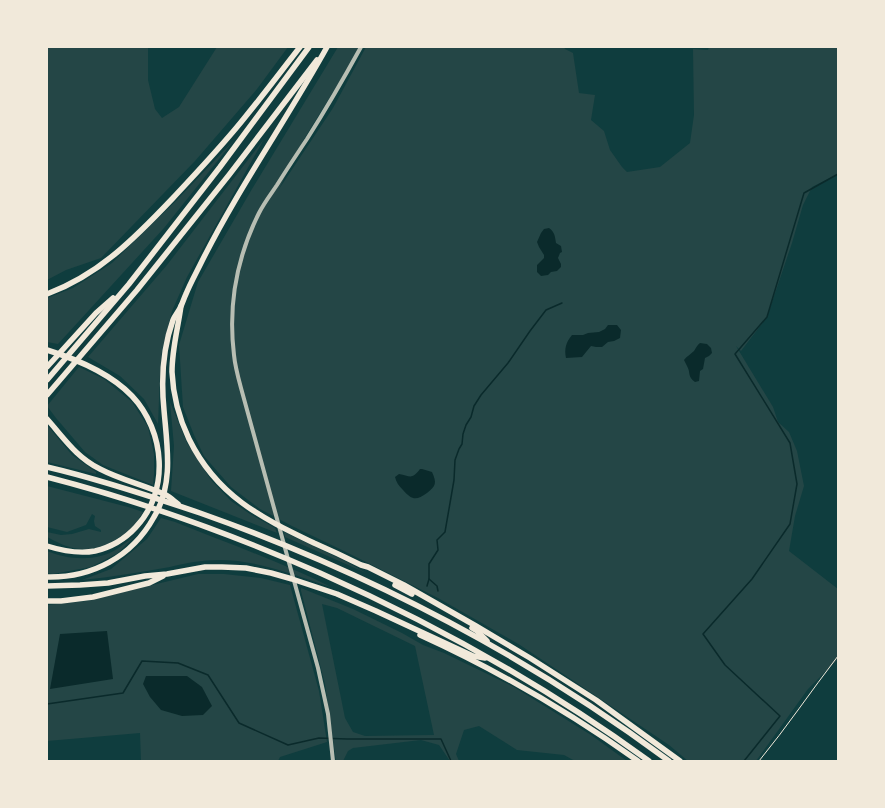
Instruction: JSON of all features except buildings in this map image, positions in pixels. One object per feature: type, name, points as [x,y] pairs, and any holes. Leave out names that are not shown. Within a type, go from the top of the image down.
[{"type":"highway","points":[[47,294],[71,284],[95,270],[117,253],[137,234],[187,184],[258,101],[300,47]]},
{"type":"highway","points":[[47,380],[129,284],[220,168],[309,47]]},
{"type":"highway","points":[[47,577],[67,576],[94,570],[117,558],[136,543],[146,531],[158,510],[165,489],[168,464],[163,385],[164,364],[173,318],[181,306],[225,217],[306,85],[327,47]]},
{"type":"highway","points":[[47,395],[137,290],[224,181],[327,47]]},
{"type":"highway","points":[[47,367],[96,314],[129,284]]},
{"type":"highway","points":[[181,306],[173,352],[172,373],[174,394],[187,434],[197,453],[205,465],[228,491],[244,505],[286,530],[368,567],[476,626],[525,655],[596,700],[680,761]]},
{"type":"highway","points":[[47,350],[74,360],[109,377],[126,390],[147,416],[153,430],[159,458],[156,493],[150,507],[142,520],[122,540],[104,548],[83,552],[72,552],[47,546]]},
{"type":"highway","points":[[47,419],[70,446],[87,461],[107,473],[167,496],[181,507]]},
{"type":"highway","points":[[47,467],[135,491],[262,536],[328,563],[411,602],[492,645],[616,723],[669,761]]},
{"type":"highway","points":[[47,478],[131,501],[177,516],[256,546],[346,585],[417,619],[490,659],[574,710],[649,761]]},
{"type":"highway","points":[[361,565],[478,631],[492,645]]},
{"type":"highway","points":[[47,586],[66,586],[123,581],[145,576],[167,574],[205,567],[222,566],[246,568],[271,573],[336,594],[473,656],[490,659]]},
{"type":"highway","points":[[47,601],[61,601],[93,597],[149,583],[167,574]]},
{"type":"highway","points":[[361,605],[472,660],[516,684],[578,721],[638,761]]},
{"type":"street","points":[[333,761],[323,687],[241,388],[232,341],[232,311],[239,264],[248,236],[260,212],[339,87],[361,47]]},
{"type":"path","points":[[759,761],[838,656]]},
{"type":"shaded area","points":[[47,47],[148,47],[148,80],[155,109],[162,118],[179,107],[217,47],[288,47],[257,89],[195,161],[101,258],[66,270],[47,280]]},
{"type":"shaded area","points":[[338,47],[361,47],[304,139],[279,189],[333,108],[366,47],[564,47],[573,53],[579,93],[595,95],[591,120],[604,131],[610,150],[627,172],[660,167],[690,143],[694,115],[693,49],[708,50],[709,47],[838,47],[838,174],[812,187],[803,205],[767,317],[741,351],[736,346],[773,407],[778,422],[789,432],[797,451],[804,486],[795,516],[789,551],[838,589],[838,659],[808,689],[756,761],[688,761],[669,745],[520,645],[438,598],[260,509],[231,487],[204,456],[183,407],[179,345],[198,282],[252,189]]},
{"type":"shaded area","points":[[235,139],[164,228],[58,344],[47,342],[47,298],[73,288],[112,263],[176,201]]},
{"type":"shaded area","points":[[264,139],[187,277],[172,311],[162,351],[158,424],[144,399],[120,376],[88,357],[167,265]]},
{"type":"shaded area","points":[[549,228],[554,233],[556,243],[561,246],[562,252],[558,258],[561,267],[557,271],[541,276],[537,272],[537,265],[544,258],[544,255],[537,242],[544,229]]},
{"type":"shaded area","points":[[608,325],[617,325],[621,330],[620,338],[608,342],[602,347],[591,346],[582,357],[566,358],[566,346],[572,335],[583,335],[599,332],[605,329]]},
{"type":"shaded area","points":[[700,343],[707,344],[711,348],[712,353],[705,358],[703,369],[700,371],[699,381],[695,382],[690,376],[684,360]]},
{"type":"shaded area","points":[[79,367],[104,379],[132,402],[148,427],[154,454],[153,485],[103,465],[85,452],[47,406]]},
{"type":"shaded area","points":[[170,402],[187,443],[211,480],[231,501],[275,528],[277,533],[171,491],[174,446]]},
{"type":"shaded area","points":[[47,425],[72,455],[96,472],[96,474],[47,462]]},
{"type":"shaded area","points":[[420,469],[432,472],[435,479],[435,484],[427,493],[420,497],[414,498],[409,496],[397,482],[395,477],[399,474],[413,476]]},
{"type":"shaded area","points":[[47,486],[143,512],[131,528],[114,541],[94,548],[73,548],[47,537],[47,532],[61,535],[72,534],[89,529],[101,532],[101,530],[95,526],[95,516],[92,514],[86,525],[67,532],[47,527]]},
{"type":"shaded area","points":[[161,518],[254,553],[331,587],[262,565],[219,560],[194,562],[137,573],[82,580],[111,569],[147,539]]},
{"type":"shaded area","points":[[284,532],[347,562],[366,573],[285,537]]},
{"type":"shaded area","points":[[135,536],[118,553],[91,567],[53,574],[47,573],[47,551],[73,558],[92,558],[117,549]]},
{"type":"shaded area","points":[[198,574],[224,574],[261,578],[290,585],[319,691],[327,742],[280,757],[278,761],[141,761],[140,733],[47,741],[47,605],[86,601]]},
{"type":"shaded area","points":[[301,588],[353,609],[423,645],[444,653],[514,687],[591,735],[627,761],[575,761],[564,755],[517,750],[479,726],[464,730],[456,754],[459,761],[450,761],[439,745],[421,740],[353,748],[348,751],[343,761],[336,761],[325,684]],"holes":[[[322,604],[337,608],[415,646],[434,735],[365,736],[353,732],[345,718]]]},
{"type":"shaded area","points":[[107,631],[113,679],[50,689],[60,634]]},
{"type":"shaded area","points":[[146,676],[187,676],[202,687],[212,706],[203,715],[182,716],[161,710],[150,697],[143,684]]},
{"type":"waterway","points":[[744,761],[780,716],[725,665],[703,634],[752,579],[790,524],[797,484],[790,443],[735,354],[767,317],[804,193],[838,174]]},
{"type":"waterway","points":[[427,586],[429,579],[429,564],[438,550],[437,540],[445,532],[454,480],[455,460],[462,444],[463,434],[471,417],[474,406],[481,395],[508,363],[546,310],[562,303]]},
{"type":"waterway","points":[[429,579],[437,586],[438,591]]},
{"type":"waterway","points":[[47,704],[123,693],[142,661],[178,663],[208,675],[239,723],[288,745],[319,738],[441,739],[451,761]]}]
